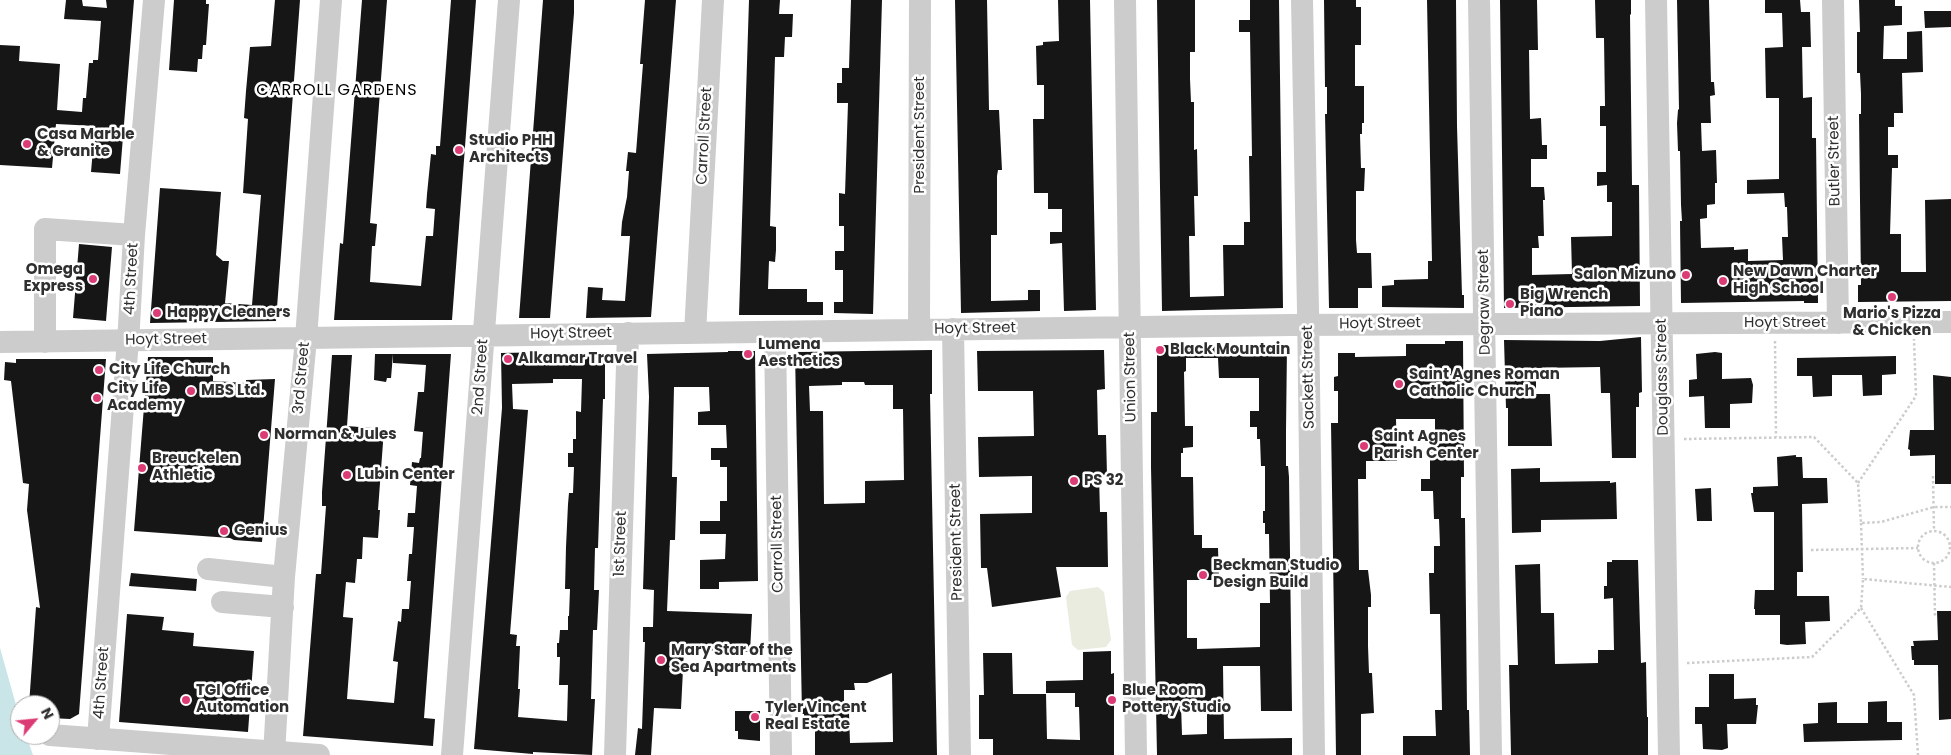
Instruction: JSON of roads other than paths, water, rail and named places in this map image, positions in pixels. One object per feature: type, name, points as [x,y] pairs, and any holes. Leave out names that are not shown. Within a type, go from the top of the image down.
[{"type":"street","name":"4th Street","points":[[98,739],[134,235],[154,0]]},
{"type":"street","name":"3rd Street","points":[[274,753],[284,576],[306,338],[331,0]]},
{"type":"street","name":"2nd Street","points":[[452,755],[510,0]]},
{"type":"street","name":"Carroll Street","points":[[695,333],[713,0]]},
{"type":"street","name":"President Street","points":[[919,330],[920,0]]},
{"type":"street","name":"Union Street","points":[[1124,0],[1131,327],[1136,755]]},
{"type":"street","name":"Sackett Street","points":[[1302,0],[1314,755]]},
{"type":"street","name":"Degraw Street","points":[[1479,0],[1486,323],[1491,755]]},
{"type":"street","name":"Douglass Street","points":[[1656,0],[1669,755]]},
{"type":"street","name":"Butler Street","points":[[1833,0],[1838,322]]},
{"type":"street","points":[[45,342],[45,229],[134,235]]},
{"type":"street","name":"Hoyt Street","points":[[0,342],[1486,323],[1951,322]]},
{"type":"street","name":"President Street","points":[[953,329],[960,755]]},
{"type":"street","name":"Carroll Street","points":[[775,332],[781,755]]},
{"type":"street","name":"1st Street","points":[[615,755],[628,333]]},
{"type":"street","points":[[208,568],[284,576]]},
{"type":"street","points":[[222,602],[283,607]]},
{"type":"street","points":[[60,736],[319,755]]},
{"type":"water","points":[[0,648],[13,695],[10,695],[10,745],[30,745],[33,755],[0,755]]},
{"type":"place","name":"Casa Marble & Granite","points":[[27,144]]},
{"type":"place","name":"Studio PHH Architects","points":[[459,150]]},
{"type":"place","name":"Salon Mizuno","points":[[1686,275]]},
{"type":"place","name":"Omega Express","points":[[93,279]]},
{"type":"place","name":"New Dawn Charter High School","points":[[1723,281]]},
{"type":"place","name":"Mario's Pizza & Chicken","points":[[1892,297]]},
{"type":"place","name":"Big Wrench Piano","points":[[1510,304]]},
{"type":"place","name":"Happy Cleaners","points":[[157,313]]},
{"type":"place","name":"Black Mountain","points":[[1160,350]]},
{"type":"place","name":"Lumena Aesthetics","points":[[748,354]]},
{"type":"place","name":"Alkamar Travel","points":[[508,359]]},
{"type":"place","name":"City Life Church","points":[[99,370]]},
{"type":"place","name":"Saint Agnes Roman Catholic Church","points":[[1399,384]]},
{"type":"place","name":"MBS Ltd.","points":[[191,391]]},
{"type":"place","name":"City Life Academy","points":[[97,398]]},
{"type":"place","name":"Norman & Jules","points":[[264,435]]},
{"type":"place","name":"Saint Agnes Parish Center","points":[[1364,446]]},
{"type":"place","name":"Breuckelen Athletic","points":[[142,468]]},
{"type":"place","name":"Lubin Center","points":[[347,475]]},
{"type":"place","name":"PS 32","points":[[1074,481]]},
{"type":"place","name":"Genius","points":[[224,531]]},
{"type":"place","name":"Beckman Studio Design Build","points":[[1203,575]]},
{"type":"place","name":"Mary Star of the Sea Apartments","points":[[661,660]]},
{"type":"place","name":"TGI Office Automation","points":[[186,700]]},
{"type":"place","name":"Blue Room Pottery Studio","points":[[1112,700]]},
{"type":"place","name":"Tyler Vincent Real Estate","points":[[755,717]]},
{"type":"district","name":"CARROLL GARDENS","points":[[337,91]]}]
